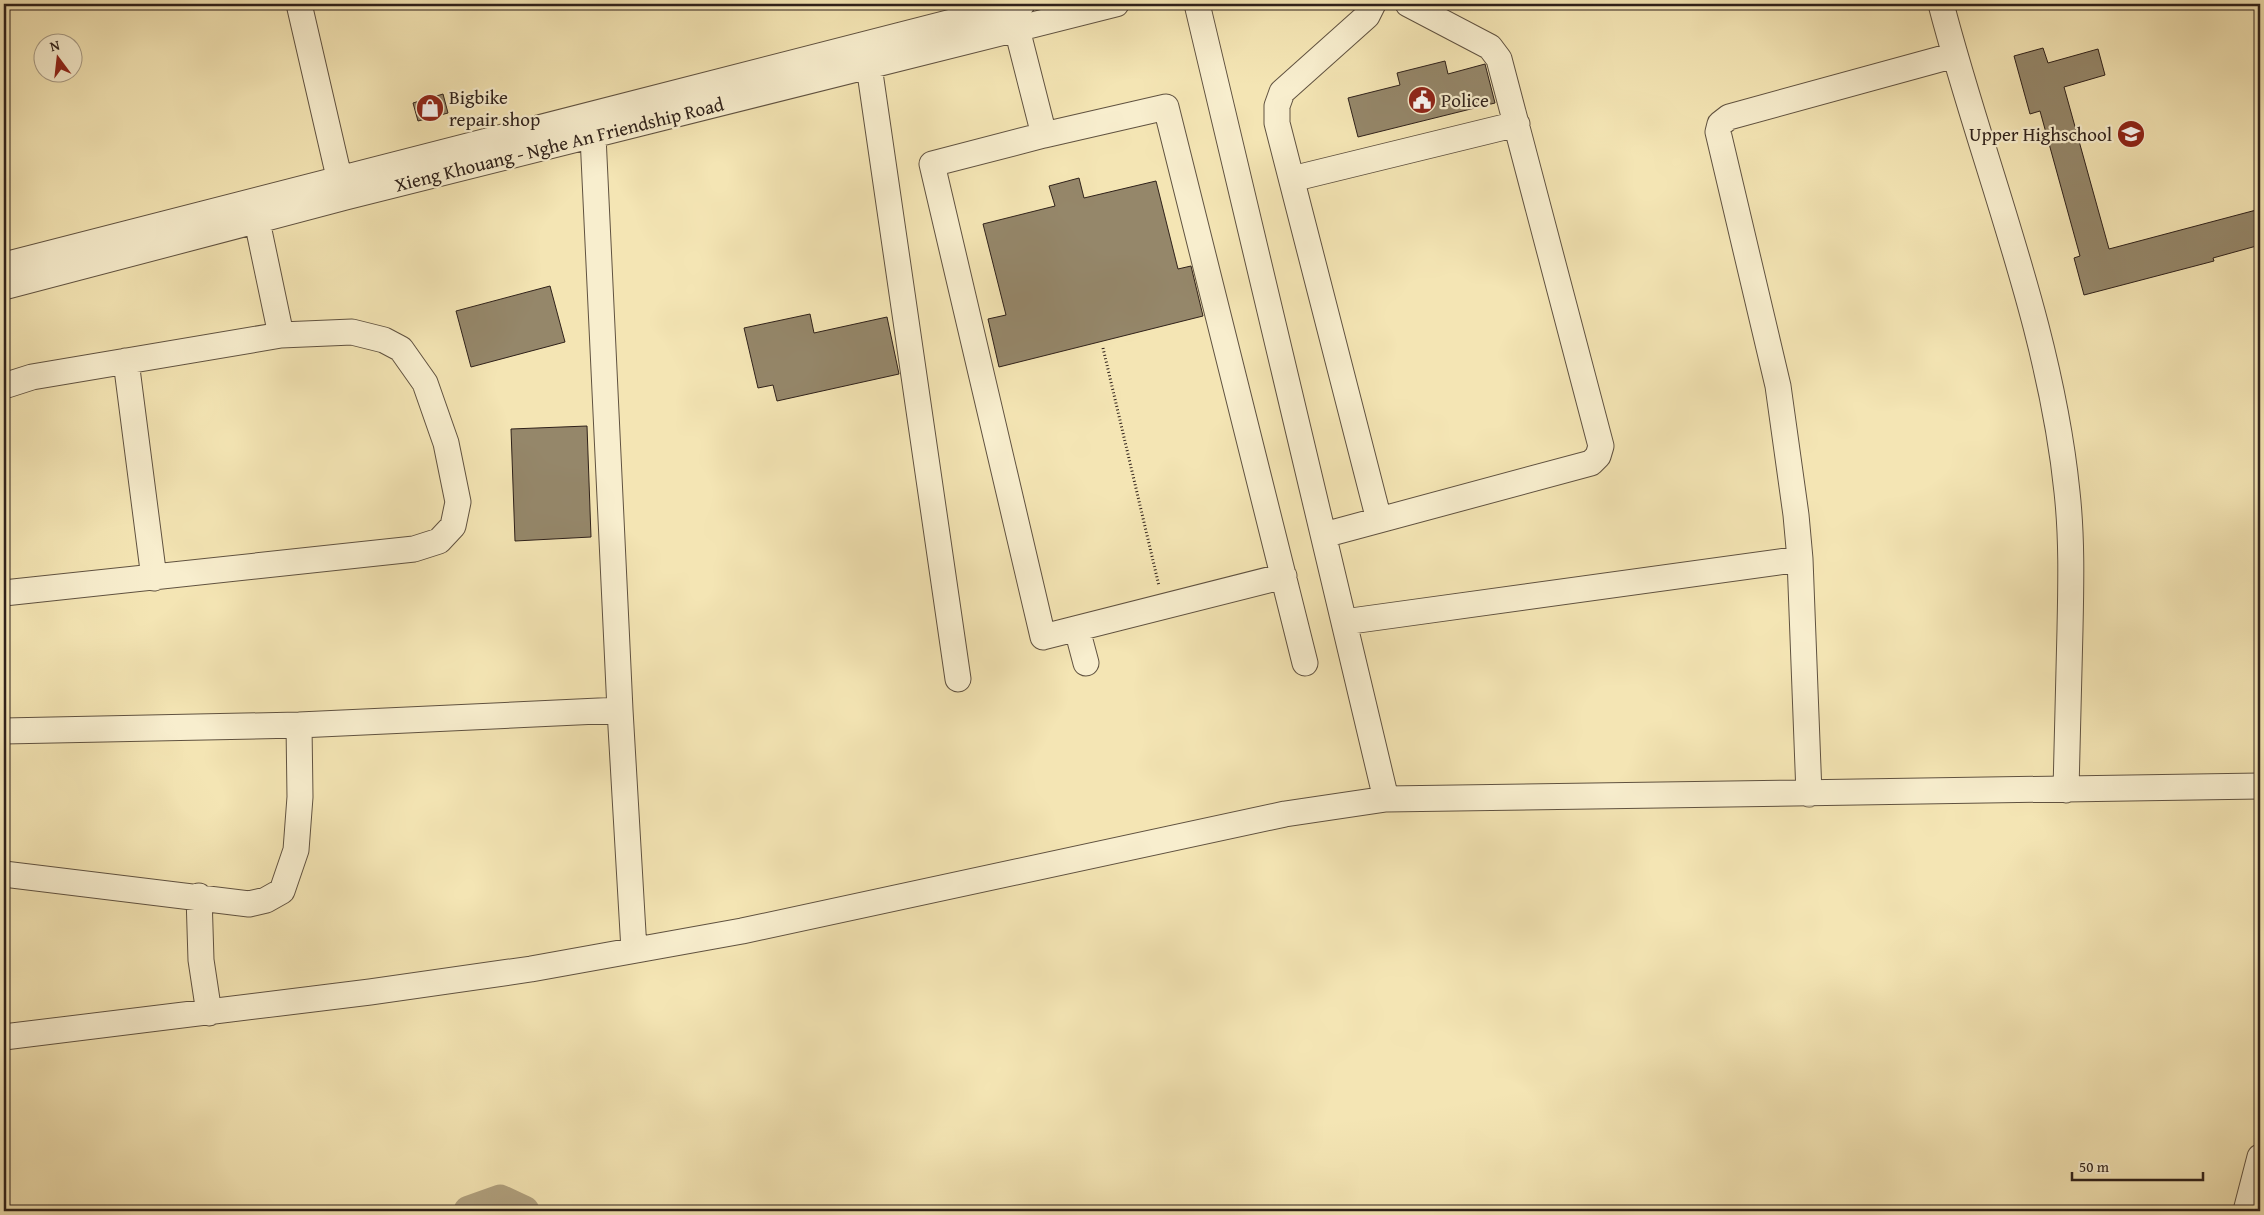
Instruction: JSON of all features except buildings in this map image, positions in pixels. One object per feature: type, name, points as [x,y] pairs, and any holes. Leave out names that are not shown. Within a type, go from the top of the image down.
[{"type":"street","points":[[299,4],[339,178]]},
{"type":"street","name":"Xieng Khouang - Nghe An Friendship Road","points":[[4,287],[257,221],[1022,4]]},
{"type":"street","name":"Xieng Khouang - Nghe An Friendship Road","points":[[4,265],[339,178],[869,66],[1116,4]]},
{"type":"street","points":[[1197,4],[1386,799]]},
{"type":"street","points":[[1373,4],[1367,16],[1282,92],[1277,106],[1278,123],[1378,520]]},
{"type":"street","points":[[1324,535],[1591,463],[1598,456],[1601,446],[1499,59],[1490,47],[1408,4]]},
{"type":"street","points":[[1941,4],[2041,341],[2067,492],[2071,567],[2066,790]]},
{"type":"street","points":[[1017,29],[1044,135]]},
{"type":"street","points":[[1809,794],[1800,559],[1796,515],[1778,386],[1718,132],[1720,124],[1729,117],[1955,55]]},
{"type":"street","points":[[869,66],[958,680]]},
{"type":"street","points":[[1284,576],[1043,637],[932,164],[1044,135],[1166,107],[1284,576],[1305,663]]},
{"type":"street","points":[[1292,179],[1517,124]]},
{"type":"street","points":[[591,125],[634,950]]},
{"type":"street","points":[[257,221],[281,335]]},
{"type":"street","points":[[4,386],[32,378],[281,335],[352,332],[384,340],[401,349],[426,383],[446,443],[458,502],[453,526],[439,541],[414,549],[4,594]]},
{"type":"street","points":[[126,361],[154,578]]},
{"type":"street","points":[[1344,622],[1800,559]]},
{"type":"street","points":[[1077,629],[1086,663]]},
{"type":"street","points":[[4,731],[299,726],[620,710]]},
{"type":"street","points":[[4,874],[199,896],[249,904],[266,900],[282,891],[296,850],[300,797],[299,726]]},
{"type":"street","points":[[4,1037],[454,981],[742,932],[1285,814],[1386,799],[2260,786]]},
{"type":"street","points":[[199,896],[201,960],[209,1013]]},
{"type":"street","points":[[2246,1211],[2260,1157]]},
{"type":"path","points":[[1103,348],[1164,606]]},
{"type":"waterway","points":[[469,1211],[500,1200],[524,1211]]},
{"type":"place","name":"Police","points":[[1422,100]]},
{"type":"place","name":"Bigbike repair shop","points":[[430,108]]},
{"type":"place","name":"Upper Highschool","points":[[2131,134]]}]
